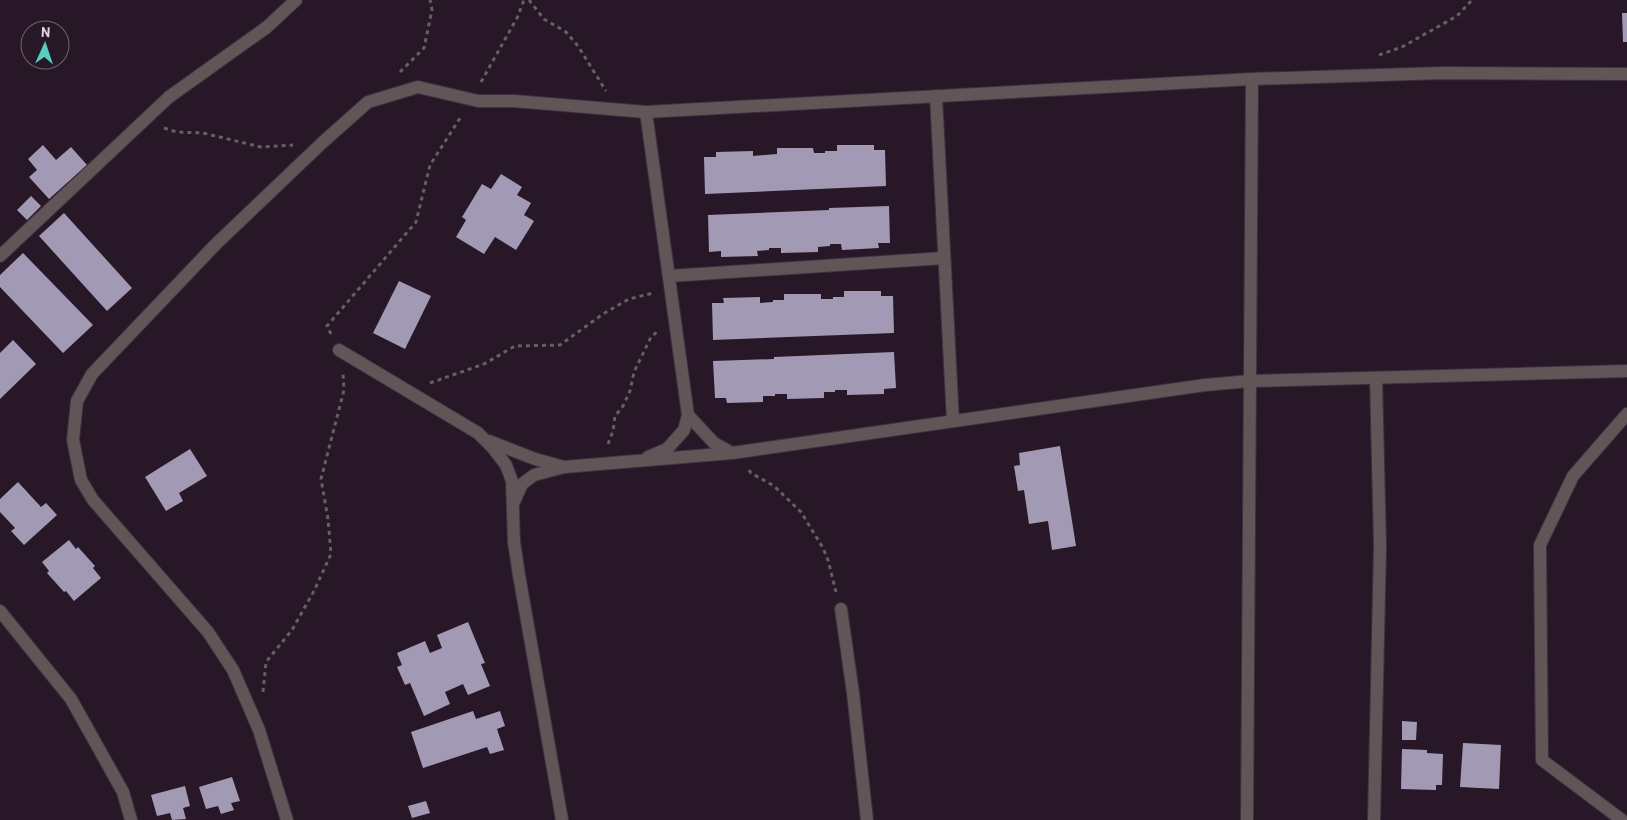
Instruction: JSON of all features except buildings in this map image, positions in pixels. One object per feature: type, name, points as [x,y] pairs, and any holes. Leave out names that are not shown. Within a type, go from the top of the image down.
[{"type":"street","points":[[0,256],[170,97],[260,32],[296,0]]},
{"type":"street","points":[[287,820],[260,730],[233,670],[208,632],[93,500],[81,480],[73,440],[77,402],[92,374],[216,244],[368,102],[418,87],[471,100],[646,112],[1252,79],[1442,73],[1627,74]]},
{"type":"street","points":[[1247,820],[1252,79]]},
{"type":"street","points":[[936,96],[953,421]]},
{"type":"street","points":[[637,462],[667,449],[684,430],[688,414],[646,112]]},
{"type":"street","points":[[669,276],[944,258]]},
{"type":"street","points":[[338,350],[478,433],[506,465],[512,481],[514,542],[519,575],[562,820]]},
{"type":"street","points":[[513,504],[522,484],[534,475],[564,467],[732,453],[1205,385],[1250,381],[1627,371]]},
{"type":"street","points":[[1374,820],[1380,546],[1376,378]]},
{"type":"street","points":[[688,414],[714,443],[732,453]]},
{"type":"street","points":[[1622,820],[1542,760],[1540,545],[1573,476],[1627,414]]},
{"type":"street","points":[[484,439],[535,459],[564,467]]},
{"type":"street","points":[[841,609],[853,693],[867,820]]},
{"type":"street","points":[[0,611],[71,699],[123,792],[131,820]]},
{"type":"path","points":[[396,75],[424,48],[432,10],[430,0]]},
{"type":"path","points":[[260,730],[266,662],[292,630],[314,591],[331,554],[328,519],[320,478],[344,390],[342,366],[338,350],[327,326],[416,222],[430,165],[471,100],[517,18],[524,0]]},
{"type":"path","points":[[529,0],[544,18],[566,32],[578,46],[618,110]]},
{"type":"path","points":[[1373,57],[1402,47],[1457,16],[1472,0]]},
{"type":"path","points":[[158,126],[176,132],[203,133],[261,148],[323,142]]},
{"type":"path","points":[[402,388],[421,386],[484,364],[515,346],[560,345],[603,314],[628,299],[656,293],[669,276]]},
{"type":"path","points":[[593,465],[607,446],[613,431],[615,416],[623,406],[630,391],[634,372],[652,337],[674,317]]},
{"type":"path","points":[[732,453],[742,461],[751,474],[774,486],[801,512],[823,548],[828,560],[841,609]]}]
